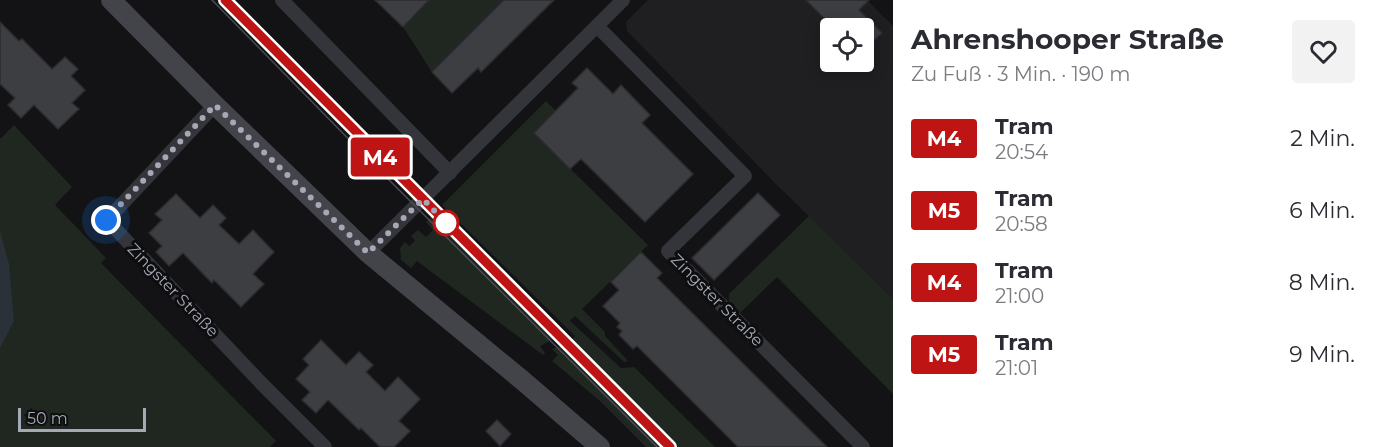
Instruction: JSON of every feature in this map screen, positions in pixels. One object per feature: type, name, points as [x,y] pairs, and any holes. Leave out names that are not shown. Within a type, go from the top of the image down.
[{"type":"street","points":[[111,0],[215,105],[368,253],[522,380],[596,446]]},
{"type":"street","points":[[282,0],[450,173]]},
{"type":"street","points":[[368,253],[623,0]]},
{"type":"street","name":"Zingster Straße","points":[[597,26],[745,176],[668,251],[863,447]]},
{"type":"street","name":"Zingster Straße","points":[[215,105],[106,220],[262,384],[326,447]]},
{"type":"shaded area","points":[[425,0],[504,0],[487,17],[488,19],[432,72],[403,27],[427,3]]},
{"type":"shaded area","points":[[648,0],[867,0],[893,26],[893,299],[775,183],[627,31],[626,22]]},
{"type":"shaded area","points":[[546,101],[556,111],[534,133],[648,245],[582,309],[605,332],[605,336],[628,361],[624,362],[575,316],[570,321],[621,368],[634,367],[715,447],[646,447],[600,401],[552,361],[558,355],[552,349],[570,343],[575,336],[442,205]]},
{"type":"shaded area","points":[[14,125],[72,187],[55,205],[106,258],[101,263],[276,441],[270,447],[0,447],[0,139]]},
{"type":"shaded area","points":[[437,211],[562,335],[540,346],[545,353],[543,355],[417,261],[411,268],[401,260],[400,248],[405,242],[409,246],[415,241],[411,236],[418,230],[426,237],[433,230],[426,222]]},
{"type":"shaded area","points":[[809,216],[893,299],[893,394],[777,277],[740,313],[729,302],[729,294]]},
{"type":"shaded area","points":[[0,231],[9,264],[14,321],[0,348]]},
{"type":"building","points":[[375,0],[429,0],[403,27]]},
{"type":"building","points":[[504,0],[554,0],[481,72],[478,68],[452,93],[432,72]]},
{"type":"building","points":[[806,0],[869,0],[859,10],[867,18],[824,18]]},
{"type":"building","points":[[0,22],[19,41],[22,39],[52,69],[65,57],[78,69],[71,76],[85,90],[72,103],[79,109],[58,129],[34,105],[21,118],[8,105],[15,98],[0,84]]},
{"type":"building","points":[[874,25],[882,33],[874,41]]},
{"type":"building","points":[[587,68],[613,94],[621,85],[650,115],[642,123],[693,174],[645,222],[581,159],[570,169],[534,133],[578,88],[572,83]]},
{"type":"building","points":[[758,193],[780,215],[714,280],[692,258]]},
{"type":"building","points":[[176,194],[200,218],[213,205],[226,218],[219,225],[239,244],[253,230],[274,252],[253,274],[264,284],[241,307],[214,280],[212,283],[183,253],[169,266],[156,252],[162,246],[149,233],[162,220],[155,214]]},
{"type":"building","points":[[641,252],[662,273],[657,278],[827,447],[738,447],[637,346],[633,349],[619,335],[622,331],[617,327],[620,323],[603,306],[619,290],[611,282]]},
{"type":"building","points":[[321,340],[346,365],[359,352],[373,365],[366,372],[385,391],[398,377],[420,399],[399,421],[410,431],[394,447],[380,447],[328,400],[316,413],[302,400],[310,392],[296,379],[309,365],[303,359]]},
{"type":"building","points":[[497,420],[511,434],[500,446],[486,431]]},
{"type":"tram line","points":[[212,0],[657,447]]},
{"type":"tram line","points":[[225,0],[468,246]]},
{"type":"tram line","name":"M4","points":[[225,0],[670,447]]},
{"type":"tram line","points":[[653,430],[670,447]]},
{"type":"route","points":[[106,220],[215,105],[368,253],[423,199],[446,223]]}]
